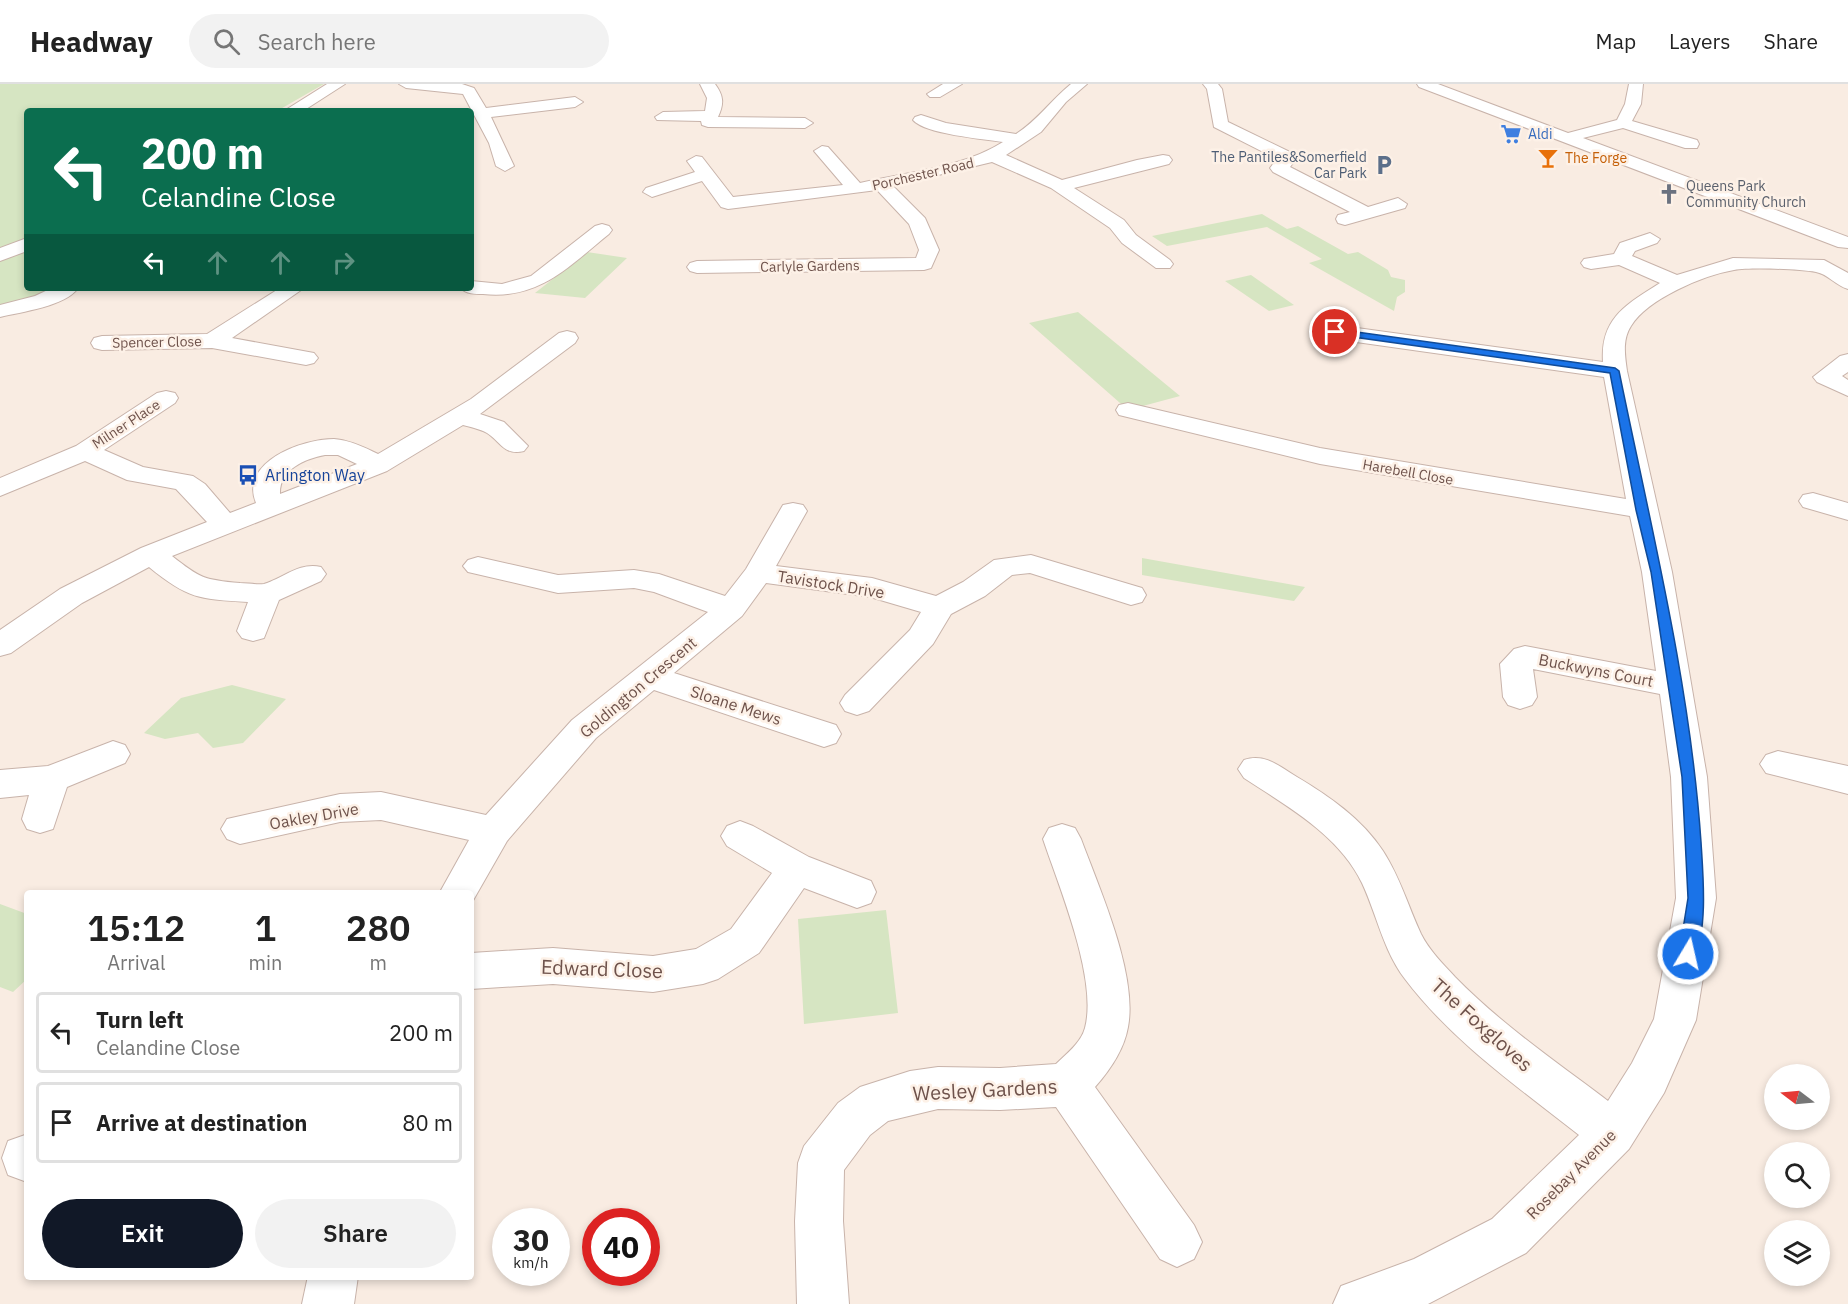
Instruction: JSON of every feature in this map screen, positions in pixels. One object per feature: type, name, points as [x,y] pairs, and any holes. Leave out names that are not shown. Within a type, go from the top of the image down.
[{"type":"street","points":[[297,108],[338,84]]},
{"type":"street","points":[[406,84],[460,86],[469,91],[480,114],[488,144],[505,166]]},
{"type":"street","points":[[707,84],[715,93],[717,100],[708,122],[805,123]]},
{"type":"street","points":[[935,94],[955,84]]},
{"type":"street","name":"Porchester Road","points":[[652,192],[701,167],[728,203],[856,189],[951,170],[993,156],[1020,140],[1044,120],[1061,99],[1080,84]]},
{"type":"street","points":[[1210,84],[1214,89],[1220,123],[1288,158],[1279,168],[1364,212]]},
{"type":"street","points":[[1424,84],[1790,220],[1841,258]]},
{"type":"street","points":[[1623,123],[1633,104],[1636,84]]},
{"type":"street","points":[[480,114],[575,102]]},
{"type":"street","points":[[663,117],[711,116]]},
{"type":"street","name":"Porchester Road","points":[[921,120],[944,127],[1020,140]]},
{"type":"street","points":[[1566,138],[1623,123],[1691,144]]},
{"type":"street","name":"Porchester Road","points":[[822,152],[856,189]]},
{"type":"street","points":[[993,156],[1028,169],[1059,186],[1117,224],[1129,238],[1163,264]]},
{"type":"street","points":[[1059,186],[1109,174],[1138,164],[1163,160]]},
{"type":"street","name":"Carlyle Gardens","points":[[697,267],[924,264],[929,250],[918,222],[881,184]]},
{"type":"street","points":[[1339,220],[1398,204]]},
{"type":"street","points":[[474,286],[503,290],[538,280],[602,230]]},
{"type":"street","points":[[1621,259],[1627,248],[1650,239]]},
{"type":"street","points":[[0,255],[24,245]]},
{"type":"street","name":"Rosebay Avenue","points":[[1359,1304],[1425,1280],[1509,1236],[1613,1133],[1648,1078],[1675,1020],[1696,898],[1689,777],[1657,572],[1642,510],[1615,371],[1613,345],[1620,325],[1635,308],[1676,282],[1733,264],[1841,258]]},
{"type":"street","points":[[1591,262],[1621,259],[1676,282]]},
{"type":"street","points":[[0,311],[42,301],[62,291]]},
{"type":"street","name":"Spencer Close","points":[[212,341],[289,291]]},
{"type":"street","points":[[1335,332],[1615,371]]},
{"type":"street","points":[[0,645],[70,596],[151,554],[378,465],[480,404],[567,338]]},
{"type":"street","name":"Spencer Close","points":[[102,343],[212,341],[306,358]]},
{"type":"street","points":[[1848,361],[1825,377],[1848,389]]},
{"type":"street","name":"Milner Place","points":[[0,488],[85,451],[166,398]]},
{"type":"street","name":"Harebell Close","points":[[1128,410],[1178,408],[1320,456],[1642,510]]},
{"type":"street","points":[[461,416],[495,427],[515,446]]},
{"type":"street","points":[[271,506],[266,492],[268,480],[278,467],[298,453],[334,447],[355,453],[378,465]]},
{"type":"street","name":"Milner Place","points":[[85,451],[136,474],[184,482],[195,490],[224,524]]},
{"type":"street","points":[[1812,501],[1848,512]]},
{"type":"street","name":"Goldington Crescent","points":[[460,890],[494,831],[584,729],[731,609],[758,573],[793,511]]},
{"type":"street","points":[[151,554],[186,582],[203,590],[266,594],[311,574]]},
{"type":"street","points":[[857,703],[922,637],[939,607],[974,590],[1004,566],[1031,564],[1131,595]]},
{"type":"street","points":[[477,566],[558,584],[634,579],[659,583],[731,609]]},
{"type":"street","name":"Tavistock Drive","points":[[758,573],[872,588],[939,607]]},
{"type":"street","points":[[253,631],[266,594]]},
{"type":"street","name":"Buckwyns Court","points":[[1520,697],[1516,664],[1525,657],[1675,686]]},
{"type":"street","name":"Sloane Mews","points":[[648,676],[824,734]]},
{"type":"street","points":[[0,783],[51,779],[113,754]]},
{"type":"street","points":[[1778,764],[1848,780]]},
{"type":"street","name":"The Foxgloves","points":[[1256,769],[1337,823],[1362,850],[1379,878],[1405,941],[1418,964],[1446,997],[1493,1039],[1613,1133]]},
{"type":"street","points":[[40,819],[51,779]]},
{"type":"street","name":"Oakley Drive","points":[[240,829],[340,808],[381,807],[494,831]]},
{"type":"street","points":[[740,836],[796,868],[857,892]]},
{"type":"street","name":"Wesley Gardens","points":[[823,1304],[819,1221],[821,1163],[854,1119],[876,1101],[938,1088],[1000,1089],[1067,1085],[1101,1045],[1110,1009],[1108,982],[1062,839]]},
{"type":"street","name":"Edward Close","points":[[474,971],[553,966],[653,974],[704,966],[745,941],[775,902],[796,868]]},
{"type":"street","name":"Wesley Gardens","points":[[1067,1085],[1177,1242]]},
{"type":"street","points":[[328,1304],[332,1280]]},
{"type":"green space","points":[[0,84],[324,84],[282,108],[24,108],[24,241],[0,251]]},
{"type":"green space","points":[[1262,214],[1287,229],[1298,226],[1348,254],[1358,252],[1388,270],[1391,277],[1405,280],[1405,292],[1397,297],[1394,311],[1309,263],[1322,259],[1267,227],[1167,246],[1152,236]]},
{"type":"green space","points":[[24,245],[24,291],[50,291],[0,308],[0,255]]},
{"type":"green space","points":[[587,252],[627,258],[585,298],[535,293]]},
{"type":"green space","points":[[1251,275],[1294,305],[1269,311],[1225,281]]},
{"type":"green space","points":[[1078,312],[1180,396],[1128,410],[1029,323]]},
{"type":"green space","points":[[1142,558],[1305,587],[1294,601],[1142,575]]},
{"type":"green space","points":[[232,685],[286,699],[243,743],[213,748],[198,733],[165,739],[144,733],[181,698]]},
{"type":"green space","points":[[0,904],[24,913],[24,982],[13,992],[0,987]]},
{"type":"green space","points":[[886,910],[898,1013],[804,1024],[798,919]]},
{"type":"place","name":"Aldi","points":[[1511,134]]},
{"type":"place","name":"The Forge","points":[[1548,158]]},
{"type":"place","name":"The Pantiles&Somerfield Car Park","points":[[1384,165]]},
{"type":"place","name":"Queens Park Community Church","points":[[1669,194]]},
{"type":"place","name":"Arlington Way","points":[[248,475]]},
{"type":"route","points":[[1335,332],[1615,371],[1642,510],[1657,572],[1689,777],[1696,898],[1688,954]]}]
